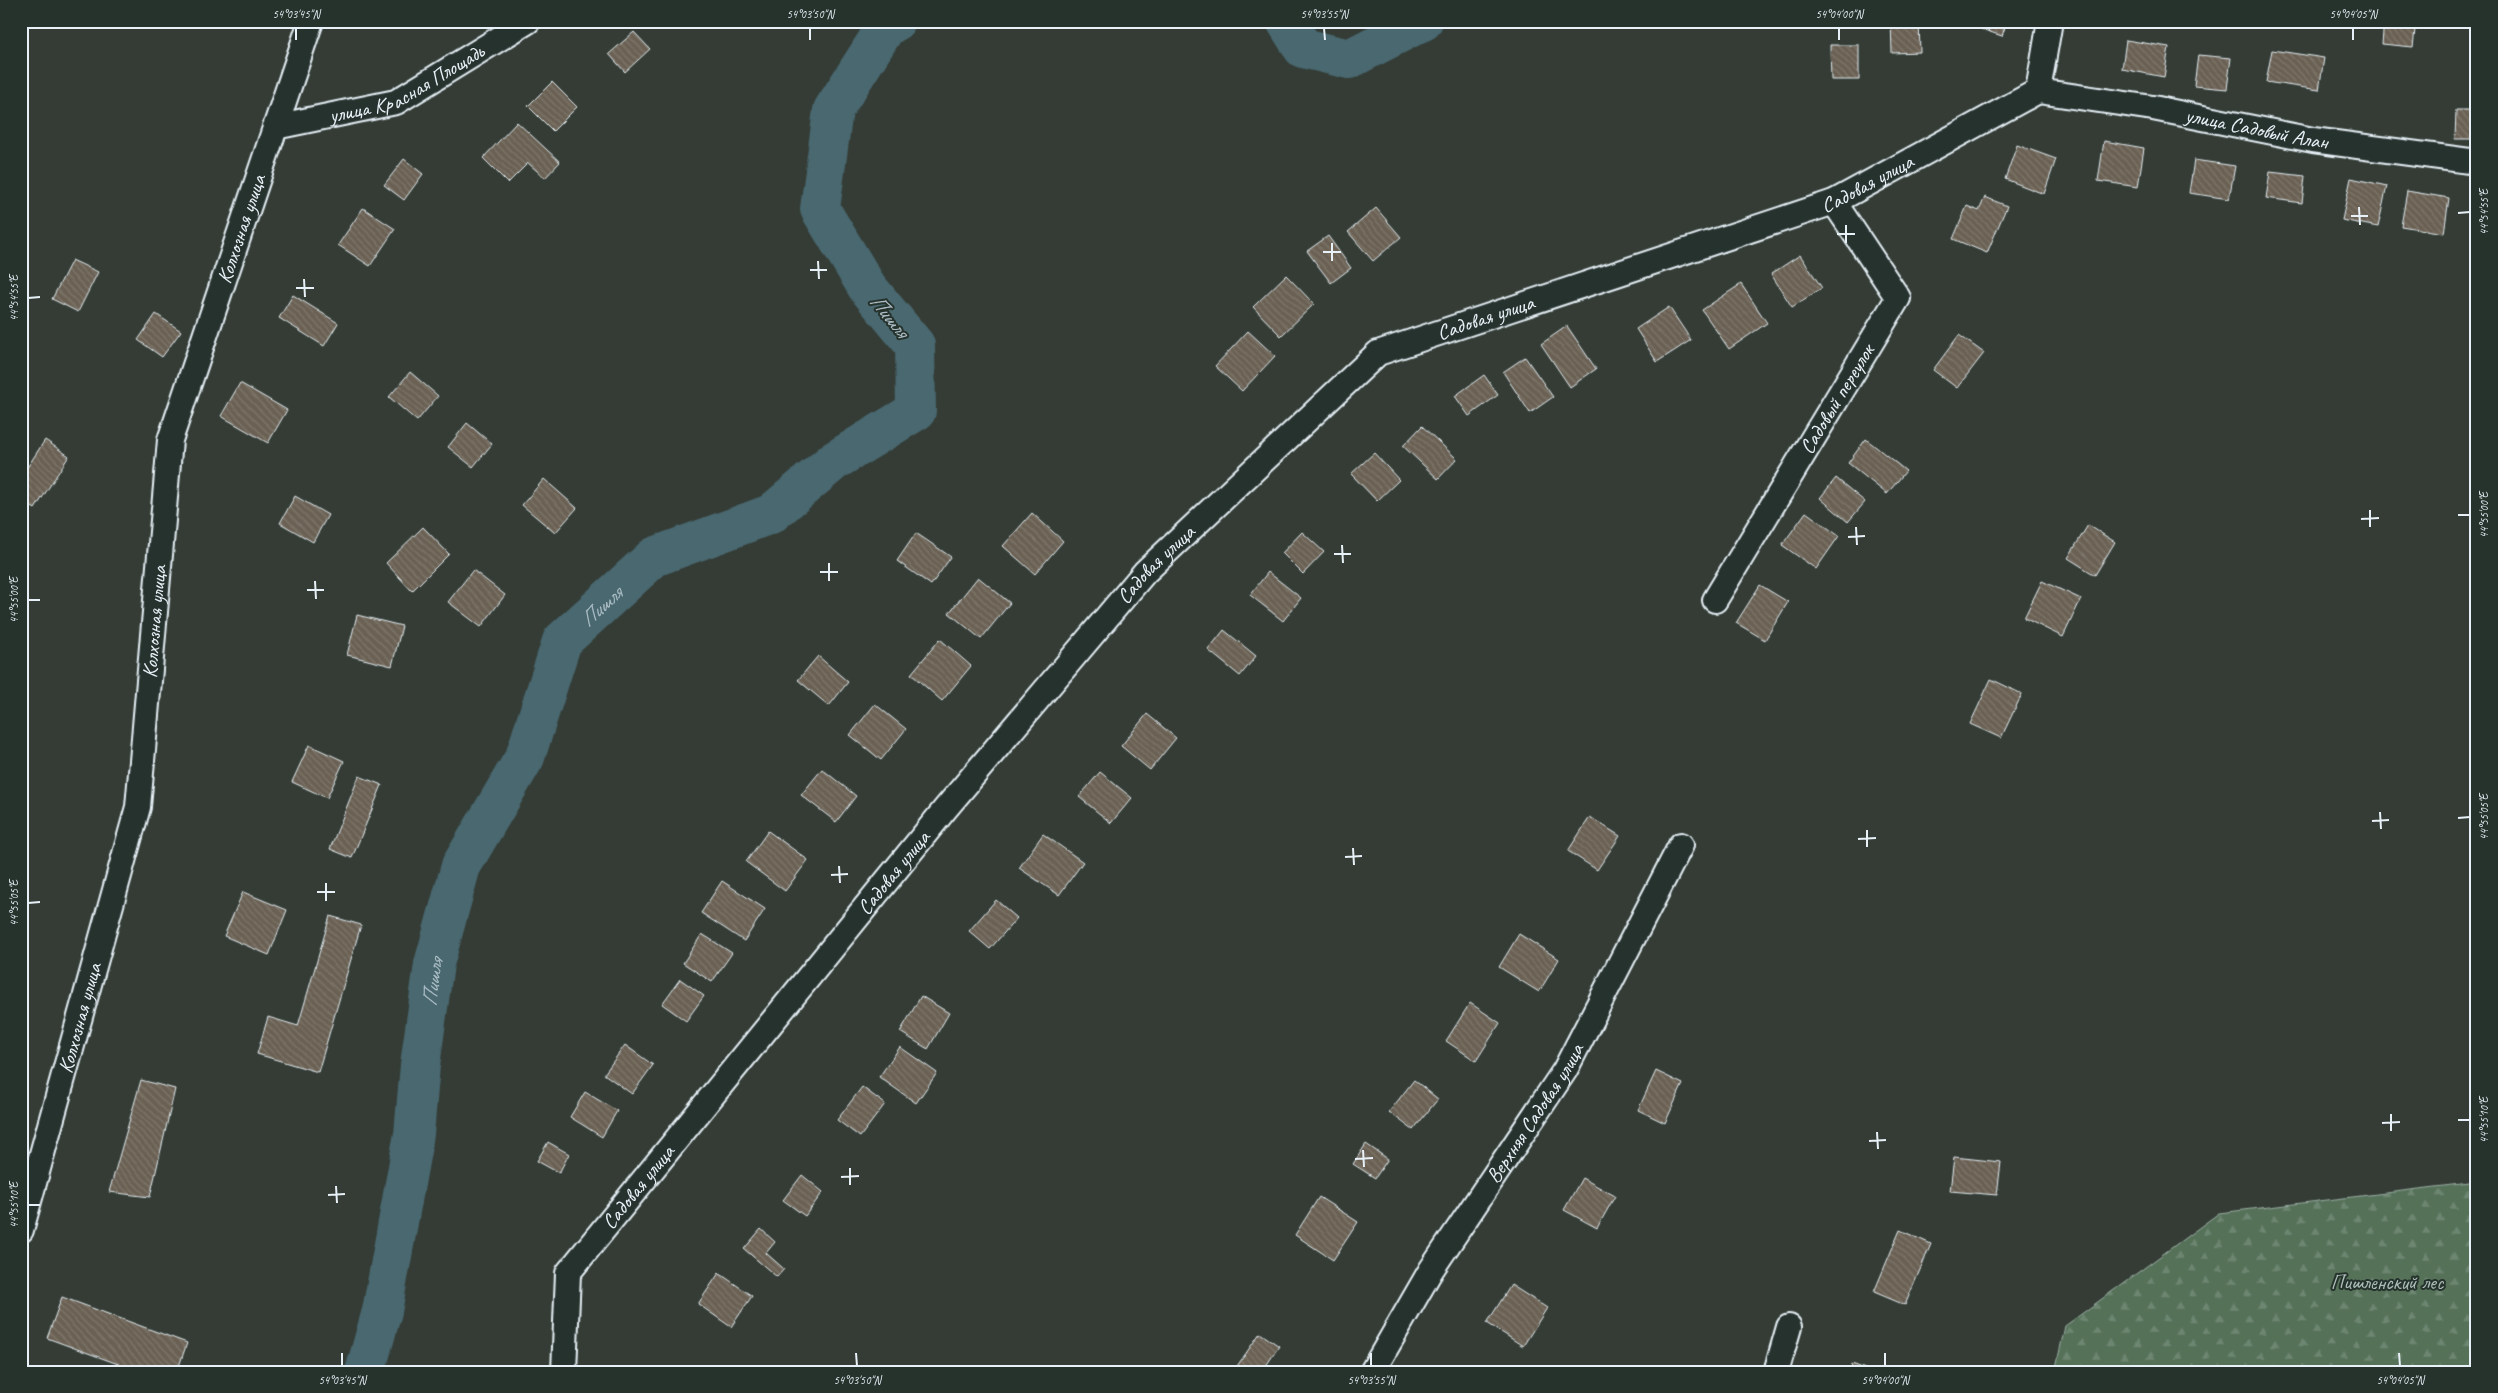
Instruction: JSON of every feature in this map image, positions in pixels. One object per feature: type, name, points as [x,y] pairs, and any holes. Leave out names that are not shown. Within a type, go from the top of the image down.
[{"type":"street","name":"Колхозная улица","points":[[21,1230],[138,807],[170,440],[311,21]]},
{"type":"street","name":"улица Красная Площадь","points":[[276,127],[396,102],[528,21]]},
{"type":"street","points":[[2038,91],[2050,21]]},
{"type":"street","name":"улица Садовый Алан","points":[[2038,91],[2153,108],[2313,140],[2477,162]]},
{"type":"street","name":"Садовая улица","points":[[564,1372],[568,1273],[946,808],[1144,572],[1378,353],[1834,202],[2038,91]]},
{"type":"street","name":"Садовый переулок","points":[[1715,600],[1898,298],[1834,202]]},
{"type":"street","name":"Верхняя Садовая улица","points":[[1372,1372],[1431,1270],[1565,1070],[1681,845]]},
{"type":"street","points":[[1776,1372],[1789,1327]]},
{"type":"green space","name":"Пишленский лес","points":[[2477,1182],[2477,1372],[2055,1372],[2065,1326],[2219,1213]]},
{"type":"building","points":[[726,21],[744,21],[733,30]]},
{"type":"building","points":[[1891,21],[1919,21],[1920,52],[1892,53]]},
{"type":"building","points":[[1980,21],[2007,21],[2002,36],[1978,28]]},
{"type":"building","points":[[2384,21],[2416,21],[2413,47],[2382,44]]},
{"type":"building","points":[[634,32],[650,49],[625,72],[609,54]]},
{"type":"building","points":[[2126,40],[2169,47],[2164,77],[2122,69]]},
{"type":"building","points":[[1830,45],[1859,45],[1859,80],[1831,80]]},
{"type":"building","points":[[2272,50],[2324,58],[2319,90],[2266,82]]},
{"type":"building","points":[[2198,55],[2231,58],[2227,89],[2194,86]]},
{"type":"building","points":[[552,82],[577,107],[553,131],[528,106]]},
{"type":"building","points":[[2456,110],[2477,110],[2477,139],[2455,139]]},
{"type":"building","points":[[517,122],[560,162],[545,178],[528,163],[508,183],[483,158]]},
{"type":"building","points":[[2104,141],[2144,148],[2138,187],[2098,181]]},
{"type":"building","points":[[2017,145],[2056,159],[2044,194],[2005,179]]},
{"type":"building","points":[[404,159],[423,174],[404,200],[384,185]]},
{"type":"building","points":[[2194,160],[2235,166],[2229,199],[2189,193]]},
{"type":"building","points":[[2270,172],[2305,176],[2302,203],[2266,198]]},
{"type":"building","points":[[2351,178],[2387,186],[2378,227],[2342,220]]},
{"type":"building","points":[[2407,191],[2449,198],[2444,233],[2401,226]]},
{"type":"building","points":[[1985,197],[2007,206],[1987,253],[1953,239],[1967,206],[1979,211]]},
{"type":"building","points":[[363,208],[395,229],[370,266],[338,245]]},
{"type":"building","points":[[1376,208],[1401,237],[1373,261],[1348,232]]},
{"type":"building","points":[[1328,236],[1351,268],[1331,283],[1307,251]]},
{"type":"building","points":[[1800,255],[1822,288],[1792,307],[1771,274]]},
{"type":"building","points":[[72,260],[98,272],[78,312],[52,299]]},
{"type":"building","points":[[1286,275],[1314,304],[1281,336],[1253,307]]},
{"type":"building","points":[[1741,284],[1767,323],[1729,349],[1702,310]]},
{"type":"building","points":[[293,295],[338,323],[324,346],[279,318]]},
{"type":"building","points":[[1669,307],[1691,340],[1657,362],[1636,329]]},
{"type":"building","points":[[156,314],[181,331],[162,357],[138,340]]},
{"type":"building","points":[[1567,326],[1596,369],[1570,387],[1541,344]]},
{"type":"building","points":[[1248,331],[1275,356],[1242,391],[1215,366]]},
{"type":"building","points":[[1959,335],[1984,353],[1957,388],[1933,370]]},
{"type":"building","points":[[1525,357],[1553,397],[1530,413],[1503,372]]},
{"type":"building","points":[[410,372],[438,396],[417,421],[389,397]]},
{"type":"building","points":[[1484,375],[1498,395],[1469,416],[1455,396]]},
{"type":"building","points":[[240,383],[287,410],[268,443],[221,416]]},
{"type":"building","points":[[467,423],[492,444],[473,467],[448,447]]},
{"type":"building","points":[[1422,426],[1457,459],[1438,479],[1403,446]]},
{"type":"building","points":[[1866,439],[1906,471],[1887,494],[1848,463]]},
{"type":"building","points":[[45,440],[69,456],[35,509],[21,500],[21,477]]},
{"type":"building","points":[[1374,453],[1399,480],[1377,501],[1351,474]]},
{"type":"building","points":[[1836,478],[1865,502],[1848,522],[1820,498]]},
{"type":"building","points":[[544,479],[577,508],[555,533],[522,505]]},
{"type":"building","points":[[295,496],[328,515],[313,542],[280,523]]},
{"type":"building","points":[[1806,512],[1839,536],[1816,569],[1782,545]]},
{"type":"building","points":[[1032,513],[1063,541],[1035,574],[1003,546]]},
{"type":"building","points":[[2088,525],[2115,542],[2095,575],[2068,558]]},
{"type":"building","points":[[423,527],[449,554],[412,591],[386,563]]},
{"type":"building","points":[[1302,532],[1324,552],[1303,574],[1282,553]]},
{"type":"building","points":[[916,533],[951,557],[931,585],[897,561]]},
{"type":"building","points":[[473,570],[505,595],[481,627],[448,602]]},
{"type":"building","points":[[1268,572],[1301,598],[1283,621],[1250,595]]},
{"type":"building","points":[[978,577],[1010,603],[981,639],[949,613]]},
{"type":"building","points":[[2042,581],[2081,599],[2063,637],[2024,618]]},
{"type":"building","points":[[1760,585],[1788,602],[1765,640],[1736,623]]},
{"type":"building","points":[[357,615],[402,626],[392,666],[347,655]]},
{"type":"building","points":[[1224,630],[1256,656],[1240,676],[1208,650]]},
{"type":"building","points":[[940,639],[971,666],[942,701],[911,674]]},
{"type":"building","points":[[818,656],[848,682],[829,706],[798,680]]},
{"type":"building","points":[[1991,679],[2022,694],[2001,738],[1970,724]]},
{"type":"building","points":[[875,704],[906,729],[881,760],[850,735]]},
{"type":"building","points":[[1147,714],[1176,738],[1150,770],[1121,746]]},
{"type":"building","points":[[309,745],[344,761],[327,798],[292,782]]},
{"type":"building","points":[[822,769],[856,796],[836,822],[801,795]]},
{"type":"building","points":[[1100,772],[1132,798],[1111,823],[1079,797]]},
{"type":"building","points":[[359,776],[382,785],[352,858],[330,849]]},
{"type":"building","points":[[1590,817],[1620,836],[1597,870],[1568,851]]},
{"type":"building","points":[[768,831],[808,860],[785,891],[746,862]]},
{"type":"building","points":[[1043,834],[1083,862],[1059,895],[1019,868]]},
{"type":"building","points":[[722,881],[765,909],[744,941],[701,913]]},
{"type":"building","points":[[243,892],[287,910],[269,955],[224,936]]},
{"type":"building","points":[[996,900],[1017,918],[990,949],[969,931]]},
{"type":"building","points":[[330,916],[361,925],[318,1072],[257,1054],[268,1017],[298,1026]]},
{"type":"building","points":[[702,934],[732,953],[712,982],[683,963]]},
{"type":"building","points":[[1519,934],[1559,959],[1539,992],[1499,967]]},
{"type":"building","points":[[680,979],[704,996],[686,1021],[662,1004]]},
{"type":"building","points":[[921,996],[949,1013],[928,1049],[900,1032]]},
{"type":"building","points":[[1470,1003],[1500,1023],[1476,1061],[1446,1041]]},
{"type":"building","points":[[625,1045],[653,1065],[632,1094],[604,1074]]},
{"type":"building","points":[[900,1047],[937,1073],[916,1103],[879,1077]]},
{"type":"building","points":[[1656,1071],[1683,1084],[1665,1123],[1638,1110]]},
{"type":"building","points":[[141,1080],[175,1089],[150,1197],[109,1192]]},
{"type":"building","points":[[1414,1080],[1438,1099],[1413,1130],[1389,1112]]},
{"type":"building","points":[[862,1087],[885,1104],[860,1137],[837,1120]]},
{"type":"building","points":[[585,1092],[617,1111],[602,1137],[570,1117]]},
{"type":"building","points":[[548,1142],[569,1154],[559,1173],[537,1161]]},
{"type":"building","points":[[1366,1144],[1388,1159],[1375,1178],[1353,1164]]},
{"type":"building","points":[[1954,1157],[2001,1162],[1997,1195],[1950,1191]]},
{"type":"building","points":[[802,1175],[823,1192],[805,1216],[783,1200]]},
{"type":"building","points":[[1582,1178],[1615,1196],[1597,1228],[1564,1210]]},
{"type":"building","points":[[1319,1197],[1358,1222],[1333,1260],[1295,1235]]},
{"type":"building","points":[[761,1229],[775,1242],[766,1253],[784,1269],[777,1277],[744,1249]]},
{"type":"building","points":[[1900,1230],[1931,1244],[1905,1305],[1874,1292]]},
{"type":"building","points":[[719,1273],[752,1296],[731,1327],[698,1304]]},
{"type":"building","points":[[1511,1285],[1547,1308],[1523,1346],[1487,1323]]},
{"type":"building","points":[[62,1297],[187,1343],[177,1372],[140,1372],[47,1338]]},
{"type":"building","points":[[1260,1333],[1279,1346],[1262,1372],[1233,1372]]},
{"type":"building","points":[[1852,1364],[1873,1372],[1850,1372]]},
{"type":"waterway","name":"Пишля","points":[[365,1372],[382,1311],[414,1134],[420,1065],[434,964],[461,866],[525,757],[562,641],[654,557],[771,514],[834,461],[916,411],[915,345],[867,287],[820,209],[833,110],[886,27],[896,21]]},
{"type":"waterway","name":"Пишля","points":[[1286,21],[1303,48],[1349,59],[1423,21]]}]
